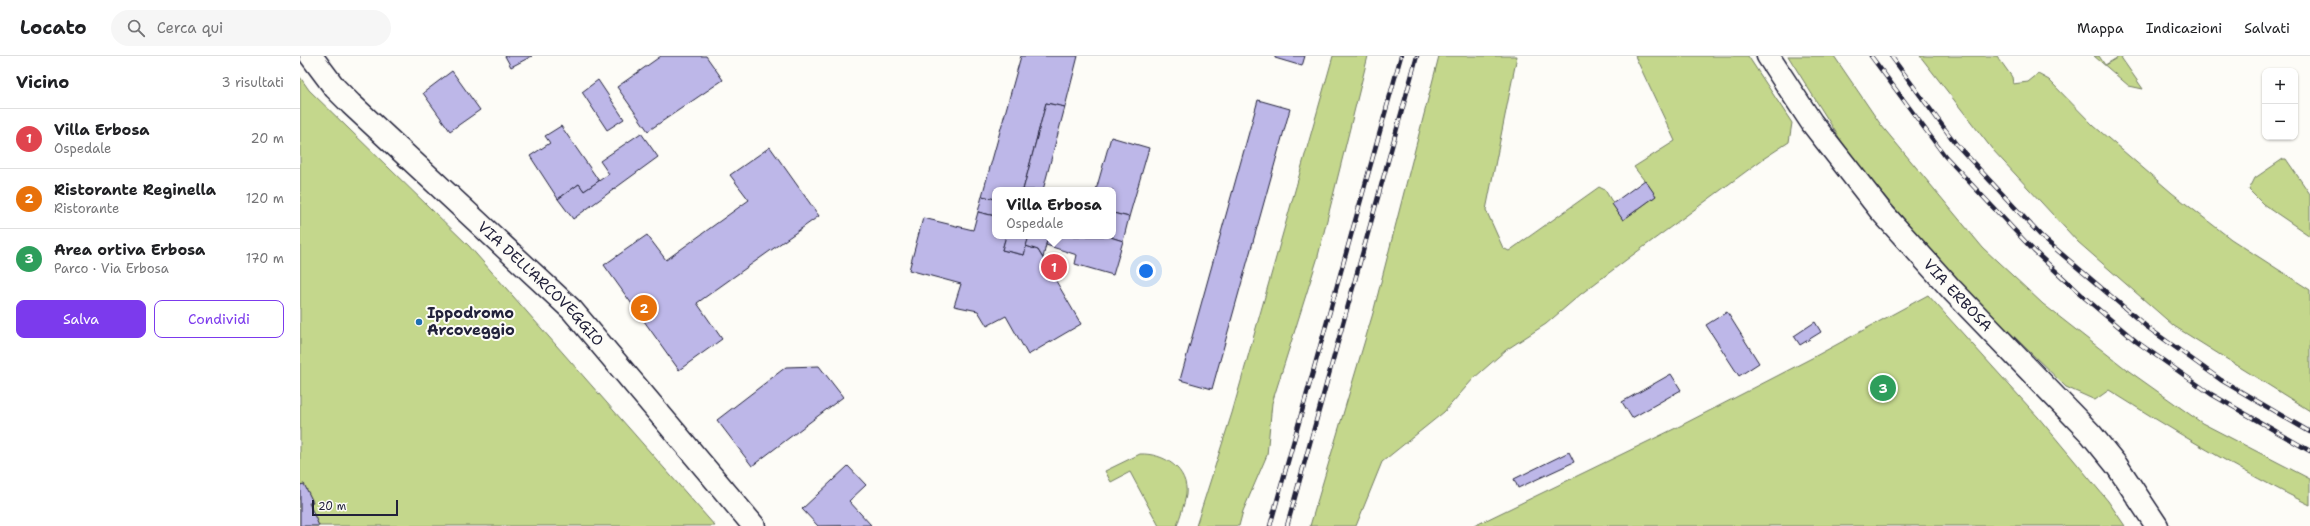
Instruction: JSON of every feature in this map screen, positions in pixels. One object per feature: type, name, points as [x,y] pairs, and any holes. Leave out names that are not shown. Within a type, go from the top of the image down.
[{"type":"street","name":"VIA DELL'ARCOVEGGIO","points":[[311,56],[331,83],[351,104],[572,310],[609,352],[754,526]]},
{"type":"street","name":"VIA ERBOSA","points":[[1768,56],[1812,123],[1889,221],[1952,290],[2091,434],[2117,466],[2157,526]]},
{"type":"green space","points":[[1333,56],[1368,56],[1317,260],[1272,403],[1267,455],[1243,511],[1239,526],[1196,526],[1232,413]]},
{"type":"green space","points":[[1439,56],[1517,56],[1486,210],[1503,248],[1509,251],[1599,187],[1605,190],[1623,220],[1656,196],[1634,167],[1675,141],[1635,56],[1748,56],[1792,123],[1789,142],[1763,159],[1630,257],[1581,294],[1546,324],[1506,350],[1474,378],[1444,412],[1382,462],[1356,526],[1310,526],[1373,313]]},
{"type":"green space","points":[[1788,56],[1834,56],[1881,125],[1983,248],[2043,304],[2126,369],[2202,423],[2310,479],[2310,505],[2208,450],[2109,390],[2095,400],[2066,387],[1959,283],[1852,158]]},
{"type":"green space","points":[[1920,56],[1997,56],[2012,77],[2013,84],[2028,82],[2038,74],[2049,80],[2094,126],[2172,193],[2231,239],[2310,290],[2310,411],[2174,326],[2078,242],[1992,149]]},
{"type":"green space","points":[[2094,56],[2099,56],[2105,65],[2120,56],[2143,89],[2129,86]]},
{"type":"green space","name":"Ippodromo Arcoveggio","points":[[300,77],[309,90],[469,246],[715,526],[300,526]]},
{"type":"green space","points":[[2283,159],[2286,159],[2310,194],[2310,236],[2263,204],[2249,190],[2255,178]]},
{"type":"green space","points":[[1928,295],[2038,417],[2108,501],[2125,526],[1474,526],[1680,426],[1812,358]]},
{"type":"green space","points":[[1140,454],[1158,456],[1166,460],[1179,470],[1183,477],[1186,486],[1186,495],[1177,526],[1159,526],[1130,472],[1111,482],[1105,471]]},
{"type":"building","points":[[505,56],[532,56],[511,67]]},
{"type":"building","points":[[661,56],[706,56],[723,80],[648,131],[617,87]]},
{"type":"building","points":[[1021,56],[1078,56],[1065,107],[1046,103],[1024,187],[992,187],[992,198],[982,196]]},
{"type":"building","points":[[1275,56],[1305,56],[1302,66],[1275,58]]},
{"type":"building","points":[[452,71],[480,110],[450,131],[423,93]]},
{"type":"building","points":[[598,80],[624,119],[607,130],[582,92]]},
{"type":"building","points":[[1258,100],[1290,109],[1212,389],[1180,380]]},
{"type":"building","points":[[1046,103],[1065,107],[1044,187],[1024,187]]},
{"type":"building","points":[[561,126],[599,181],[584,191],[579,184],[558,199],[530,156],[550,143],[545,136]]},
{"type":"building","points":[[641,133],[658,157],[573,219],[558,199],[579,184],[584,191],[609,174],[600,161]]},
{"type":"building","points":[[1111,137],[1149,148],[1129,217],[1116,214],[1116,187],[1097,187]]},
{"type":"building","points":[[770,147],[819,216],[697,303],[722,339],[679,370],[604,265],[647,235],[666,260],[749,200],[730,175]]},
{"type":"building","points":[[1645,180],[1656,196],[1623,220],[1612,204]]},
{"type":"building","points":[[982,196],[992,198],[992,215],[978,212]]},
{"type":"building","points":[[978,212],[992,215],[992,239],[1005,239],[1002,250],[1024,255],[1026,246],[1038,250],[1081,324],[1028,355],[1006,316],[987,326],[978,311],[954,306],[961,284],[909,270],[923,218],[973,230]]},
{"type":"building","points":[[1116,214],[1129,217],[1123,241],[1116,239]]},
{"type":"building","points":[[1005,239],[1028,239],[1024,255],[1002,250]]},
{"type":"building","points":[[1028,239],[1047,239],[1043,258],[1038,250],[1026,246]]},
{"type":"building","points":[[1047,239],[1116,239],[1123,241],[1113,275],[1075,264],[1077,255],[1046,245]]},
{"type":"building","points":[[1727,312],[1759,363],[1739,376],[1706,325]]},
{"type":"building","points":[[1815,322],[1821,332],[1800,345],[1794,336]]},
{"type":"building","points":[[819,366],[843,397],[752,466],[717,420],[786,367]]},
{"type":"building","points":[[1671,374],[1681,390],[1632,418],[1622,402]]},
{"type":"building","points":[[1569,452],[1574,462],[1518,488],[1514,479]]},
{"type":"building","points":[[848,466],[866,485],[849,501],[871,525],[818,526],[802,509]]},
{"type":"building","points":[[304,484],[313,502],[309,503],[319,526],[300,526],[300,485]]},
{"type":"railway","points":[[1270,526],[1401,56]]},
{"type":"railway","points":[[1287,526],[1417,56]]},
{"type":"railway","points":[[1871,56],[1945,156],[2034,251],[2085,298],[2137,342],[2211,394],[2310,451]]},
{"type":"railway","points":[[1891,56],[1956,144],[2043,238],[2147,327],[2221,380],[2310,432]]},
{"type":"place","name":"Villa Erbosa","points":[[1054,267]]},
{"type":"place","name":"Ristorante Reginella","points":[[644,308]]},
{"type":"place","name":"Ippodromo Arcoveggio","points":[[419,322]]},
{"type":"place","name":"Area ortiva Erbosa","points":[[1883,388]]}]
